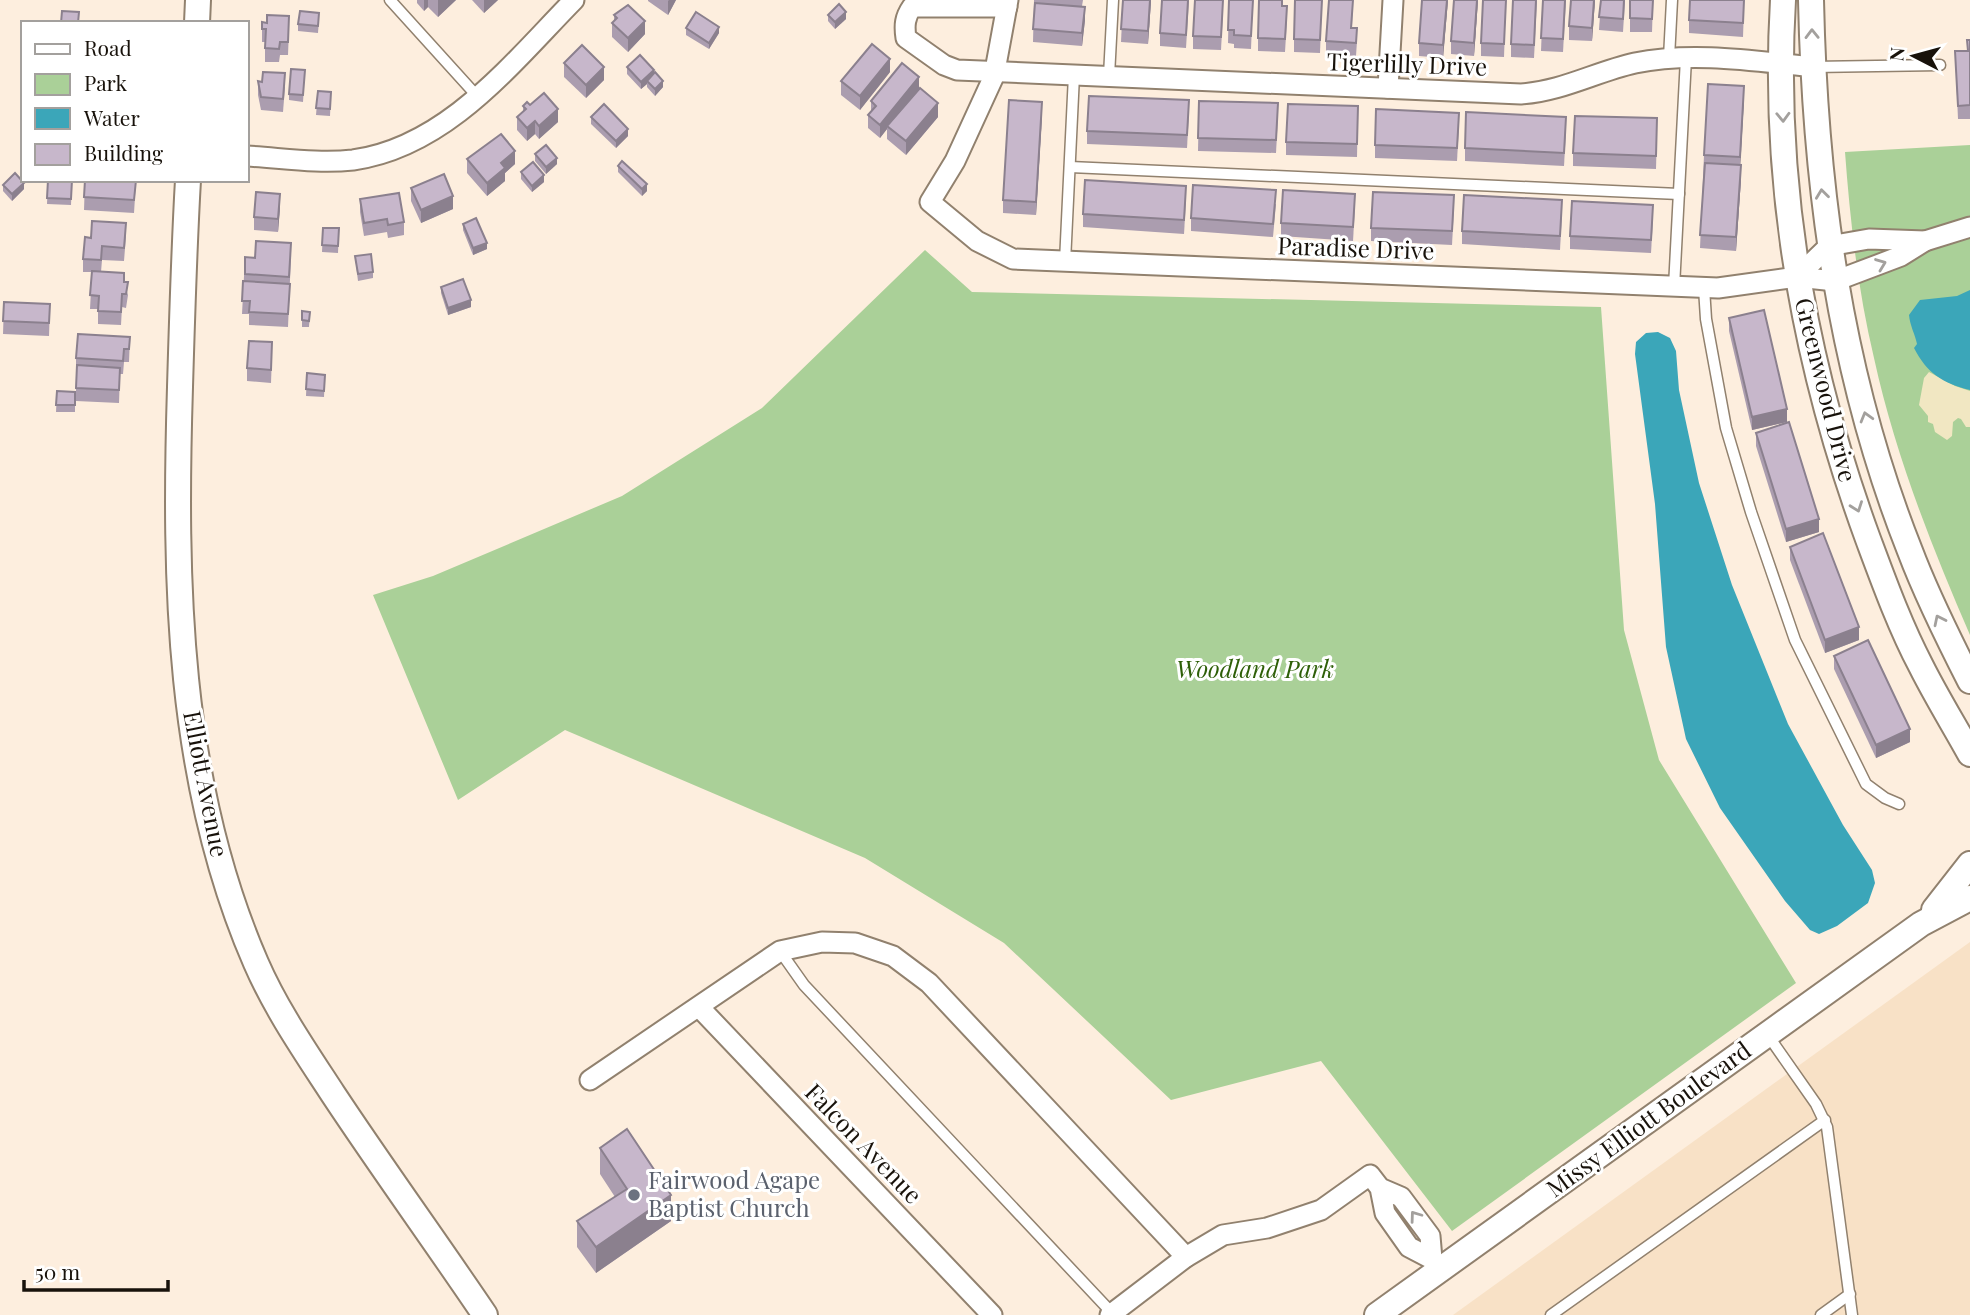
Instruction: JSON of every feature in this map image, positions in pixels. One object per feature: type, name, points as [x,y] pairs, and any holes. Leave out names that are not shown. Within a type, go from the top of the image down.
[{"type":"street","points":[[197,21],[198,0]]},
{"type":"street","points":[[248,156],[324,162],[377,155],[421,138],[477,96],[517,60],[574,0]]},
{"type":"street","points":[[1388,89],[1393,0]]},
{"type":"street","name":"Greenwood Drive","points":[[1783,0],[1783,138],[1797,277],[1812,356],[1845,476],[1884,581],[1920,666],[1970,754]]},
{"type":"street","name":"Greenwood Drive","points":[[1811,0],[1822,191],[1835,281],[1857,384],[1902,529],[1936,613],[1970,681]]},
{"type":"street","points":[[995,71],[1008,4]]},
{"type":"street","name":"Tigerlilly Drive","points":[[1008,4],[912,7],[906,15],[906,38],[944,65],[957,70],[1521,94],[1546,92],[1613,69],[1678,58],[1813,67]]},
{"type":"street","name":"Paradise Drive","points":[[995,71],[955,161],[930,202],[977,241],[1013,260],[1704,288],[1797,277],[1835,281]]},
{"type":"street","name":"Elliott Avenue","points":[[188,182],[178,440],[179,603],[188,706],[196,757],[218,856],[257,964],[290,1029],[485,1315]]},
{"type":"street","points":[[1835,281],[1901,256],[1925,241],[1970,227]]},
{"type":"street","points":[[1797,277],[1829,246],[1869,239],[1925,241]]},
{"type":"street","name":"Missy Elliott Boulevard","points":[[1921,924],[1948,895],[1970,864]]},
{"type":"street","name":"Missy Elliott Boulevard","points":[[1377,1315],[1436,1265],[1921,924],[1970,898]]},
{"type":"street","points":[[590,1080],[780,951],[822,942],[855,943],[893,956],[929,983],[1186,1257]]},
{"type":"street","name":"Falcon Avenue","points":[[699,1007],[992,1315]]},
{"type":"street","points":[[1111,1314],[1186,1257],[1223,1235],[1267,1228],[1321,1210],[1375,1182],[1385,1213],[1409,1247],[1436,1265]]},
{"type":"lane","points":[[390,0],[477,96]]},
{"type":"lane","points":[[1109,76],[1113,0]]},
{"type":"lane","points":[[1672,0],[1678,58],[1679,194],[1674,287]]},
{"type":"lane","points":[[1813,67],[1940,65]]},
{"type":"lane","points":[[1065,262],[1074,75]]},
{"type":"lane","points":[[1070,167],[1679,194]]},
{"type":"lane","points":[[1704,288],[1706,318],[1726,428],[1751,512],[1795,640],[1866,784],[1885,798],[1899,804]]},
{"type":"lane","points":[[780,951],[804,985],[1111,1314]]},
{"type":"lane","points":[[1767,1034],[1825,1119],[1853,1315]]},
{"type":"lane","points":[[1551,1315],[1825,1119]]},
{"type":"lane","points":[[1821,1315],[1850,1294]]},
{"type":"shaded area","points":[[1970,942],[1970,1315],[1453,1315]]},
{"type":"green space","points":[[1970,145],[1970,635],[1915,499],[1892,429],[1868,333],[1859,281],[1845,152]]},
{"type":"green space","name":"Woodland Park","points":[[925,250],[972,292],[1601,307],[1624,630],[1659,760],[1796,983],[1452,1231],[1321,1061],[1171,1100],[1004,943],[865,858],[565,730],[458,800],[373,595],[433,576],[622,496],[762,408]]},
{"type":"sand","points":[[1929,372],[1970,391],[1970,427],[1966,427],[1958,418],[1953,422],[1952,436],[1947,440],[1935,432],[1933,424],[1928,422],[1928,416],[1919,405],[1924,378]]},
{"type":"water","points":[[1970,290],[1970,390],[1943,380],[1924,364],[1914,348],[1917,344],[1909,315],[1920,300],[1957,296]]},
{"type":"water","points":[[1658,332],[1670,338],[1676,351],[1679,390],[1699,483],[1732,585],[1788,724],[1843,825],[1872,870],[1875,883],[1868,903],[1837,926],[1819,934],[1810,930],[1785,901],[1720,808],[1686,739],[1666,647],[1655,504],[1635,354],[1636,342],[1646,333]]},
{"type":"building","points":[[1123,0],[1150,0],[1148,31],[1121,29]]},
{"type":"building","points":[[1162,0],[1188,0],[1186,35],[1160,33]]},
{"type":"building","points":[[1195,0],[1223,0],[1221,37],[1193,36]]},
{"type":"building","points":[[1229,0],[1253,0],[1251,36],[1234,35],[1234,30],[1228,30]]},
{"type":"building","points":[[1259,0],[1282,0],[1282,6],[1287,6],[1285,39],[1258,38]]},
{"type":"building","points":[[1295,0],[1322,0],[1320,40],[1294,39]]},
{"type":"building","points":[[1329,0],[1353,0],[1351,28],[1357,28],[1356,43],[1326,41]]},
{"type":"building","points":[[1422,0],[1447,0],[1443,45],[1419,43]]},
{"type":"building","points":[[1454,0],[1477,0],[1474,43],[1451,41]]},
{"type":"building","points":[[1483,0],[1506,0],[1504,44],[1481,43]]},
{"type":"building","points":[[1513,0],[1536,0],[1534,45],[1511,44]]},
{"type":"building","points":[[1543,0],[1565,0],[1563,39],[1541,38]]},
{"type":"building","points":[[1571,0],[1594,0],[1592,28],[1569,26]]},
{"type":"building","points":[[1601,0],[1624,0],[1623,19],[1599,17]]},
{"type":"building","points":[[1630,0],[1653,0],[1652,19],[1630,18]]},
{"type":"building","points":[[1690,0],[1744,0],[1743,23],[1689,20]]},
{"type":"building","points":[[1035,3],[1085,7],[1082,33],[1033,29]]},
{"type":"building","points":[[839,4],[846,12],[835,22],[828,15]]},
{"type":"building","points":[[628,5],[645,21],[628,38],[612,23],[617,18],[614,15]]},
{"type":"building","points":[[62,11],[79,12],[78,21],[61,21]]},
{"type":"building","points":[[300,11],[319,13],[318,26],[298,24]]},
{"type":"building","points":[[696,12],[719,27],[709,43],[686,28]]},
{"type":"building","points":[[267,15],[289,16],[288,42],[280,42],[279,49],[265,48],[266,29],[262,29],[262,22],[267,23]]},
{"type":"building","points":[[1967,40],[1970,40],[1970,105],[1958,106],[1955,51],[1968,51]]},
{"type":"building","points":[[872,44],[890,59],[860,96],[841,81]]},
{"type":"building","points":[[582,45],[604,67],[586,85],[564,63]]},
{"type":"building","points":[[640,55],[654,70],[641,82],[627,67]]},
{"type":"building","points":[[902,63],[919,77],[880,125],[868,115],[876,106],[871,101]]},
{"type":"building","points":[[291,69],[305,70],[303,95],[289,94]]},
{"type":"building","points":[[263,72],[285,73],[283,99],[261,97],[258,81],[262,82]]},
{"type":"building","points":[[655,72],[663,81],[655,89],[647,81]]},
{"type":"building","points":[[1708,84],[1744,86],[1740,157],[1704,155]]},
{"type":"building","points":[[920,88],[938,103],[906,141],[887,126]]},
{"type":"building","points":[[318,91],[331,92],[330,109],[316,108]]},
{"type":"building","points":[[544,93],[558,109],[539,126],[535,121],[527,128],[517,117],[526,109],[523,106],[527,102],[530,105]]},
{"type":"building","points":[[1089,96],[1189,100],[1187,135],[1087,131]]},
{"type":"building","points":[[1009,100],[1042,102],[1036,202],[1003,200]]},
{"type":"building","points":[[1199,101],[1278,103],[1276,140],[1198,138]]},
{"type":"building","points":[[604,104],[628,129],[616,141],[591,117]]},
{"type":"building","points":[[1288,104],[1358,106],[1357,144],[1286,142]]},
{"type":"building","points":[[1376,109],[1459,113],[1457,148],[1375,145]]},
{"type":"building","points":[[1466,112],[1566,117],[1564,153],[1465,148]]},
{"type":"building","points":[[1575,116],[1657,118],[1656,156],[1573,153]]},
{"type":"building","points":[[501,134],[515,151],[501,163],[505,168],[487,183],[467,159]]},
{"type":"building","points":[[546,145],[557,158],[546,167],[535,154]]},
{"type":"building","points":[[622,161],[647,184],[642,189],[618,166]]},
{"type":"building","points":[[533,162],[544,175],[532,186],[521,172]]},
{"type":"building","points":[[1705,163],[1741,165],[1736,237],[1700,235]]},
{"type":"building","points":[[15,173],[24,183],[12,194],[3,185]]},
{"type":"building","points":[[444,174],[453,196],[421,210],[411,188]]},
{"type":"building","points":[[1085,180],[1186,186],[1184,220],[1083,214]]},
{"type":"building","points":[[48,182],[72,182],[71,199],[47,198]]},
{"type":"building","points":[[85,182],[136,182],[134,200],[84,197]]},
{"type":"building","points":[[1193,185],[1276,190],[1273,224],[1191,218]]},
{"type":"building","points":[[1283,190],[1355,194],[1353,227],[1281,223]]},
{"type":"building","points":[[256,192],[280,194],[278,219],[254,217]]},
{"type":"building","points":[[1373,192],[1454,195],[1452,231],[1371,228]]},
{"type":"building","points":[[399,193],[404,222],[388,225],[387,219],[364,223],[360,199]]},
{"type":"building","points":[[1464,195],[1562,200],[1560,236],[1462,231]]},
{"type":"building","points":[[1572,201],[1653,205],[1651,240],[1570,236]]},
{"type":"building","points":[[476,218],[487,243],[473,248],[463,224]]},
{"type":"building","points":[[92,221],[126,223],[124,248],[102,246],[101,260],[83,259],[85,237],[91,238]]},
{"type":"building","points":[[323,228],[339,228],[338,246],[322,245]]},
{"type":"building","points":[[256,241],[291,243],[289,277],[245,274],[245,257],[255,258]]},
{"type":"building","points":[[371,254],[373,272],[358,274],[355,256]]},
{"type":"building","points":[[92,271],[124,273],[124,282],[128,282],[126,294],[122,294],[121,312],[98,311],[99,296],[90,295]]},
{"type":"building","points":[[463,279],[471,300],[448,308],[441,287]]},
{"type":"building","points":[[243,281],[290,284],[288,314],[249,312],[250,301],[242,301]]},
{"type":"building","points":[[4,302],[50,304],[49,323],[3,321]]},
{"type":"building","points":[[1764,310],[1787,409],[1752,417],[1729,318]]},
{"type":"building","points":[[302,311],[310,312],[309,321],[302,320]]},
{"type":"building","points":[[78,334],[130,337],[129,349],[124,349],[123,361],[76,358]]},
{"type":"building","points":[[249,341],[272,342],[271,370],[247,368]]},
{"type":"building","points":[[77,365],[120,368],[119,390],[76,388]]},
{"type":"building","points":[[307,373],[325,375],[324,391],[306,389]]},
{"type":"building","points":[[57,391],[75,392],[75,405],[56,405]]},
{"type":"building","points":[[1789,422],[1819,519],[1786,529],[1756,433]]},
{"type":"building","points":[[1823,533],[1859,627],[1825,640],[1790,547]]},
{"type":"building","points":[[1868,640],[1910,729],[1876,745],[1834,656]]},
{"type":"building","points":[[627,1129],[671,1195],[596,1247],[577,1221],[627,1189],[600,1148]]},
{"type":"place","name":"Fairwood Agape Baptist Church","points":[[634,1195]]}]
